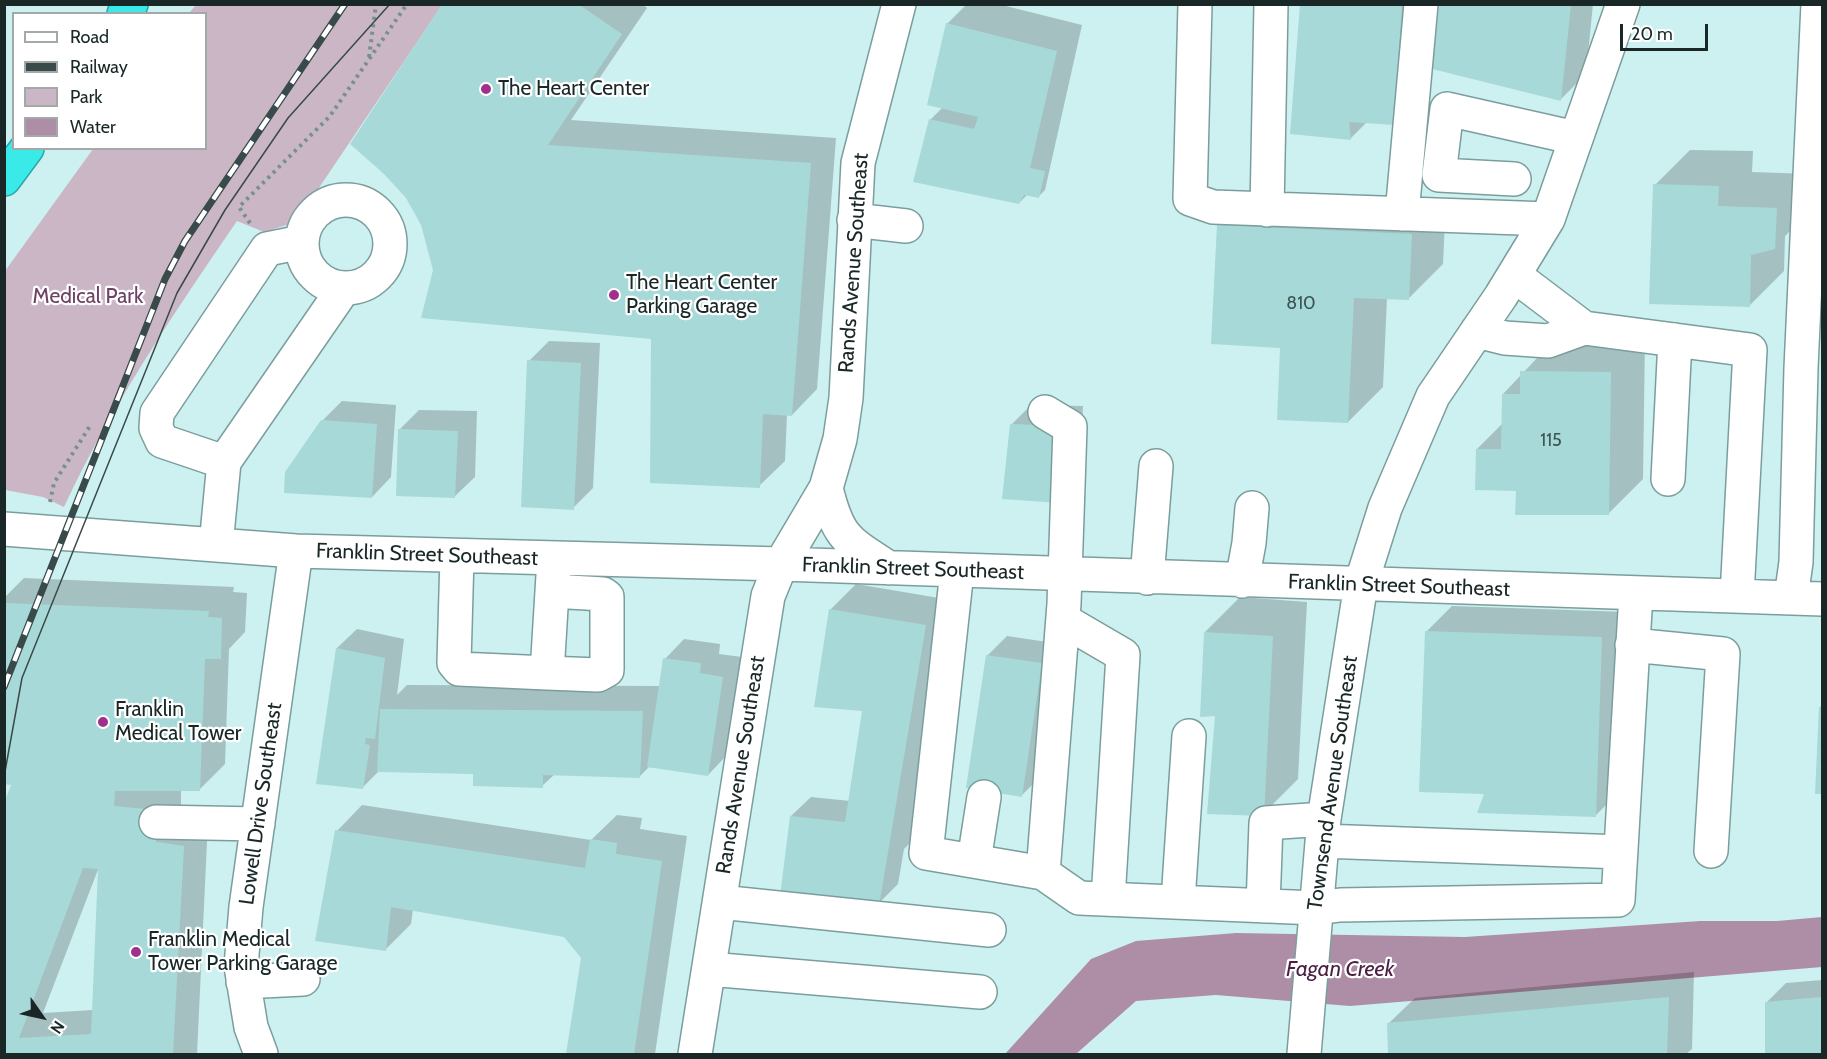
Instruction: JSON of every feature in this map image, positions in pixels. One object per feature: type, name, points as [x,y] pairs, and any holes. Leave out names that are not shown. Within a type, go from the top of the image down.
[{"type":"street","name":"Rands Avenue Southeast","points":[[695,1054],[768,596],[781,564],[826,488],[840,439],[846,398],[858,163],[864,131],[899,4]]},
{"type":"street","points":[[1195,4],[1190,199],[1213,207],[1548,219]]},
{"type":"street","points":[[1267,210],[1271,4]]},
{"type":"street","points":[[1402,214],[1422,4]]},
{"type":"street","name":"Townsend Avenue Southeast","points":[[1304,1054],[1323,830],[1361,584],[1385,508],[1432,396],[1514,275],[1548,219],[1623,4]]},
{"type":"street","points":[[1807,599],[1796,562],[1801,368],[1818,4]]},
{"type":"street","points":[[1514,178],[1439,175],[1447,109],[1576,138]]},
{"type":"street","points":[[338,201],[353,201],[367,205],[379,215],[387,228],[390,243],[387,258],[380,272],[370,281],[344,288],[330,285],[313,273],[303,256],[302,242],[305,229],[312,216],[323,207],[338,201]]},
{"type":"street","points":[[854,220],[906,226]]},
{"type":"street","points":[[224,462],[162,441],[156,428],[157,413],[267,249],[302,242]]},
{"type":"street","points":[[1514,275],[1584,328]]},
{"type":"street","points":[[216,545],[224,462],[344,288]]},
{"type":"street","points":[[1477,331],[1504,338],[1548,340],[1584,328],[1750,350],[1737,596]]},
{"type":"street","points":[[1668,479],[1675,340]]},
{"type":"street","points":[[1043,873],[1063,620],[1070,427],[1045,412]]},
{"type":"street","points":[[1147,578],[1156,466]]},
{"type":"street","name":"Rands Avenue Southeast","points":[[826,488],[833,519],[845,540],[889,568]]},
{"type":"street","points":[[1242,581],[1250,543],[1252,508]]},
{"type":"street","name":"Franklin Street Southeast","points":[[4,529],[296,551],[781,564],[1807,599]]},
{"type":"street","name":"Lowell Drive Southeast","points":[[261,1054],[251,1027],[240,966],[246,907],[296,551]]},
{"type":"street","points":[[458,556],[454,663],[459,669],[598,675],[608,670],[607,597],[603,594],[552,591]]},
{"type":"street","points":[[547,673],[554,559]]},
{"type":"street","points":[[957,571],[926,853],[1043,873],[1079,898],[1263,906],[1316,914],[1340,905],[1618,900],[1636,593]]},
{"type":"street","points":[[1063,620],[1123,655],[1108,899]]},
{"type":"street","points":[[1632,645],[1723,654],[1711,851]]},
{"type":"street","points":[[1178,901],[1188,736]]},
{"type":"street","points":[[974,861],[984,797]]},
{"type":"street","points":[[156,822],[258,824]]},
{"type":"street","points":[[1263,906],[1266,823],[1323,830],[1621,852]]},
{"type":"street","points":[[720,902],[989,930]]},
{"type":"street","points":[[709,969],[980,992]]},
{"type":"street","points":[[243,982],[303,979]]},
{"type":"path","points":[[369,59],[376,4]]},
{"type":"path","points":[[239,207],[330,116],[407,4]]},
{"type":"path","points":[[42,531],[54,483],[90,426]]},
{"type":"green space","name":"Medical Park","points":[[196,5],[442,5],[296,222],[264,232],[237,221],[167,325],[123,396],[82,469],[64,507],[43,497],[5,490],[5,271],[92,150],[207,150],[207,12],[190,12]]},
{"type":"water","name":"Fagan Creek","points":[[1822,917],[1822,967],[1350,1006],[1216,995],[1136,1001],[1076,1054],[1005,1054],[1091,959],[1136,941],[1236,933],[1465,937],[1700,921],[1777,921]]},
{"type":"building","name":"The Heart Center Parking Garage","points":[[442,4],[578,4],[622,34],[548,145],[811,163],[792,416],[763,414],[760,488],[650,483],[651,339],[421,318],[433,270],[421,225],[406,198],[384,174],[350,144]]},
{"type":"building","points":[[1300,4],[1402,4],[1394,125],[1349,122],[1351,140],[1290,134]]},
{"type":"building","points":[[1429,4],[1571,4],[1561,101],[1416,65]]},
{"type":"building","points":[[946,23],[1057,51],[1030,168],[1045,171],[1039,198],[1024,195],[1019,204],[913,182],[929,119],[974,129],[978,117],[927,105]]},
{"type":"building","points":[[1653,184],[1719,186],[1718,206],[1777,208],[1775,249],[1751,255],[1750,307],[1649,304]]},
{"type":"building","points":[[1217,225],[1412,234],[1409,300],[1354,298],[1348,423],[1277,420],[1280,348],[1211,344]]},
{"type":"building","points":[[527,360],[581,363],[574,510],[521,507]]},
{"type":"building","points":[[1520,371],[1611,372],[1609,515],[1515,515],[1516,491],[1475,490],[1476,449],[1501,449],[1502,394],[1520,394]]},
{"type":"building","points":[[321,420],[377,424],[372,498],[284,493],[285,472]]},
{"type":"building","points":[[1010,424],[1064,426],[1060,503],[1002,499]]},
{"type":"building","points":[[398,429],[458,431],[455,498],[396,496]]},
{"type":"building","points":[[4,603],[209,611],[208,617],[222,618],[221,659],[205,659],[200,791],[115,791],[114,806],[156,810],[156,842],[184,846],[173,1054],[4,1054],[4,803],[11,785],[4,784]],"holes":[[[83,868],[98,869],[91,1034],[19,1038]]]},
{"type":"building","points":[[829,609],[926,625],[879,906],[780,896],[790,816],[845,822],[862,711],[814,707]]},
{"type":"building","points":[[1425,631],[1602,637],[1596,817],[1477,813],[1484,794],[1419,792]]},
{"type":"building","points":[[1204,632],[1273,636],[1264,816],[1207,814],[1215,716],[1200,717]]},
{"type":"building","points":[[336,648],[385,658],[375,739],[366,738],[365,744],[370,745],[363,789],[316,784]]},
{"type":"building","points":[[986,655],[1042,663],[1022,797],[966,788]]},
{"type":"building","points":[[663,658],[701,663],[700,673],[723,677],[708,776],[647,767]]},
{"type":"building","points":[[1819,707],[1822,707],[1822,794],[1815,794]]},
{"type":"building","points":[[380,709],[643,711],[640,778],[543,775],[543,788],[473,786],[473,774],[377,772]]},
{"type":"building","points":[[335,830],[585,868],[590,839],[617,843],[616,854],[662,861],[634,1054],[566,1054],[581,958],[564,937],[391,907],[386,951],[315,941]]},
{"type":"building","points":[[1669,997],[1667,1054],[1388,1054],[1387,1023]]},
{"type":"building","points":[[1822,997],[1822,1054],[1765,1054],[1765,1002]]},
{"type":"tram line","points":[[4,777],[22,678],[177,293],[225,210],[288,118],[390,4]]},
{"type":"railway","points":[[4,687],[165,279],[185,241],[345,4]]},
{"type":"place","name":"The Heart Center","points":[[486,89]]},
{"type":"place","name":"The Heart Center Parking Garage","points":[[614,295]]},
{"type":"place","name":"Franklin Medical Tower","points":[[103,722]]},
{"type":"place","name":"Franklin Medical Tower Parking Garage","points":[[136,952]]}]
